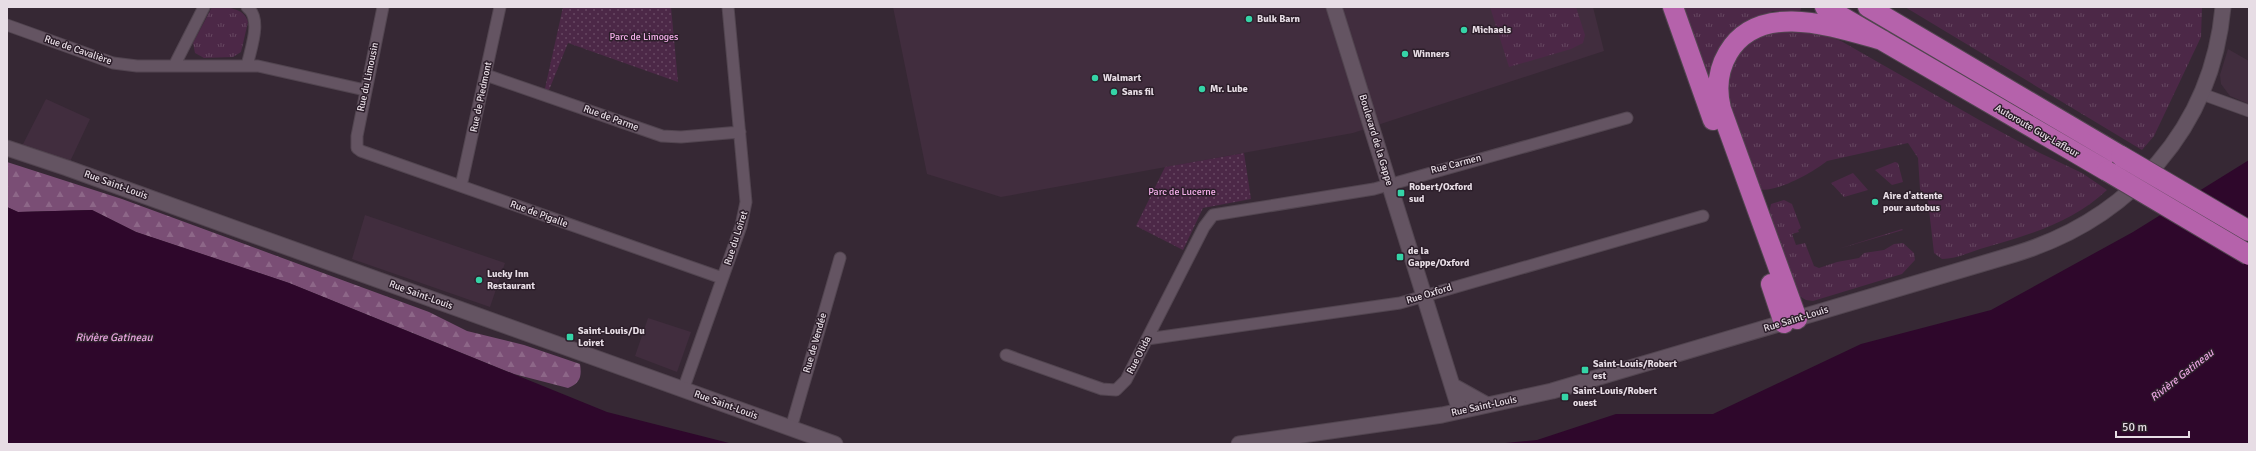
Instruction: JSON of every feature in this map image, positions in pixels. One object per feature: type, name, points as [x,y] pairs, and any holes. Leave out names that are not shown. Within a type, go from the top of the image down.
[{"type":"highway","points":[[1673,7],[1791,321]]},
{"type":"highway","name":"Autoroute Guy-Lafleur","points":[[1825,7],[2249,255]]},
{"type":"highway","name":"Autoroute Guy-Lafleur","points":[[1868,7],[2249,231]]},
{"type":"highway","points":[[1885,7],[1904,29]]},
{"type":"highway","points":[[1791,321],[1721,109],[1718,86],[1722,64],[1733,45],[1742,35],[1759,25],[1779,20],[1820,23],[1882,40]]},
{"type":"main road","name":"Boulevard de la Gappe","points":[[1334,7],[1460,411]]},
{"type":"main road","name":"Rue Saint-Louis","points":[[1239,444],[1460,411],[1552,391],[1600,378],[2042,245],[2080,227],[2118,202],[2150,172],[2182,131],[2202,94],[2217,49],[2223,7]]},
{"type":"main road","name":"Rue Saint-Louis","points":[[7,148],[74,170],[835,444]]},
{"type":"main road","points":[[1453,386],[1487,405]]},
{"type":"street","points":[[174,66],[204,7]]},
{"type":"street","points":[[247,7],[253,13],[255,23],[247,66]]},
{"type":"street","name":"Rue du Limousin","points":[[357,148],[357,136],[365,90],[383,7]]},
{"type":"street","name":"Rue de Piedmont","points":[[461,186],[500,7]]},
{"type":"street","name":"Rue du Loiret","points":[[683,390],[741,226],[746,202],[728,7]]},
{"type":"street","name":"Rue de Cavalière","points":[[7,25],[113,63],[137,66],[258,66],[365,90]]},
{"type":"street","name":"Rue de Parme","points":[[486,75],[662,136],[681,137],[740,132]]},
{"type":"street","points":[[2202,94],[2249,111]]},
{"type":"street","name":"Rue Carmen","points":[[1213,215],[1367,190],[1627,118]]},
{"type":"street","name":"Rue de Pigalle","points":[[357,148],[364,154],[461,186],[722,278]]},
{"type":"street","name":"Rue Olida","points":[[1006,355],[1110,391],[1122,386],[1204,227],[1213,215]]},
{"type":"street","name":"Rue Oxford","points":[[1147,339],[1381,307],[1425,296],[1703,216]]},
{"type":"street","name":"Rue de Vendée","points":[[791,428],[840,258]]},
{"type":"shaded area","points":[[893,7],[1593,7],[1604,51],[1353,133],[1001,197],[927,174]]},
{"type":"shaded area","points":[[2228,49],[2249,61],[2249,104],[2230,96],[2221,84],[2220,75]]},
{"type":"shaded area","points":[[46,99],[90,119],[67,168],[19,152]]},
{"type":"shaded area","points":[[365,215],[505,263],[490,307],[352,259]]},
{"type":"shaded area","points":[[648,318],[691,332],[677,372],[635,356]]},
{"type":"green space","points":[[212,7],[234,9],[243,13],[246,17],[248,22],[241,52],[233,57],[204,58],[195,53],[193,43]]},
{"type":"green space","name":"Parc de Limoges","points":[[563,7],[671,7],[678,82],[568,43],[547,95],[544,93]]},
{"type":"green space","points":[[1490,7],[1576,7],[1585,35],[1583,43],[1571,49],[1509,67]]},
{"type":"green space","points":[[1680,7],[1801,8],[1800,12],[1773,11],[1747,23],[1713,74],[1706,80]]},
{"type":"green space","points":[[1905,7],[2202,7],[2201,37],[2154,136],[2142,150]]},
{"type":"green space","points":[[1802,27],[1841,41],[1981,121],[2040,153],[2082,173],[2107,190],[2079,211],[2048,227],[1961,256],[1942,259],[1934,253],[1928,201],[1920,189],[1918,158],[1908,143],[1827,161],[1813,171],[1794,181],[1766,190],[1759,189],[1724,100],[1734,50],[1760,32]]},
{"type":"green space","name":"Parc de Lucerne","points":[[1244,153],[1251,199],[1203,208],[1183,250],[1136,226],[1165,167]]},
{"type":"green space","points":[[7,162],[122,199],[429,312],[467,331],[524,345],[580,364],[581,373],[578,382],[568,388],[514,374],[289,283],[136,232],[92,210],[18,212],[7,207]]},
{"type":"green space","points":[[1895,162],[1898,163],[1903,182],[1892,185],[1875,170]]},
{"type":"green space","points":[[1853,173],[1868,190],[1844,197],[1831,183]]},
{"type":"green space","points":[[1784,200],[1792,204],[1801,228],[1798,230],[1799,232],[1792,234],[1796,245],[1805,243],[1814,266],[1819,268],[1837,262],[1859,258],[1864,253],[1884,250],[1894,244],[1903,243],[1914,253],[1915,260],[1902,274],[1813,301],[1806,300],[1799,296],[1769,213],[1771,204]]},
{"type":"green space","points":[[1902,229],[1903,230],[1838,249]]},
{"type":"water","name":"Rivière Gatineau","points":[[2249,160],[2249,444],[1495,444],[1537,440],[1616,414],[1713,414],[1861,344],[1991,310],[2133,232]]},
{"type":"water","name":"Rivière Gatineau","points":[[7,207],[18,212],[92,210],[136,232],[289,283],[607,412],[733,444],[7,444]]},
{"type":"place","name":"Bulk Barn","points":[[1249,19]]},
{"type":"place","name":"Michaels","points":[[1464,30]]},
{"type":"place","name":"Winners","points":[[1405,54]]},
{"type":"place","name":"Walmart","points":[[1095,78]]},
{"type":"place","name":"Mr. Lube","points":[[1202,89]]},
{"type":"place","name":"Sans fil","points":[[1114,92]]},
{"type":"place","name":"Robert/Oxford sud","points":[[1401,193]]},
{"type":"place","name":"Aire d'attente pour autobus","points":[[1875,202]]},
{"type":"place","name":"de la Gappe/Oxford","points":[[1400,257]]},
{"type":"place","name":"Lucky Inn Restaurant","points":[[479,280]]},
{"type":"place","name":"Saint-Louis/Du Loiret","points":[[570,337]]},
{"type":"place","name":"Saint-Louis/Robert est","points":[[1585,370]]},
{"type":"place","name":"Saint-Louis/Robert ouest","points":[[1565,397]]}]
